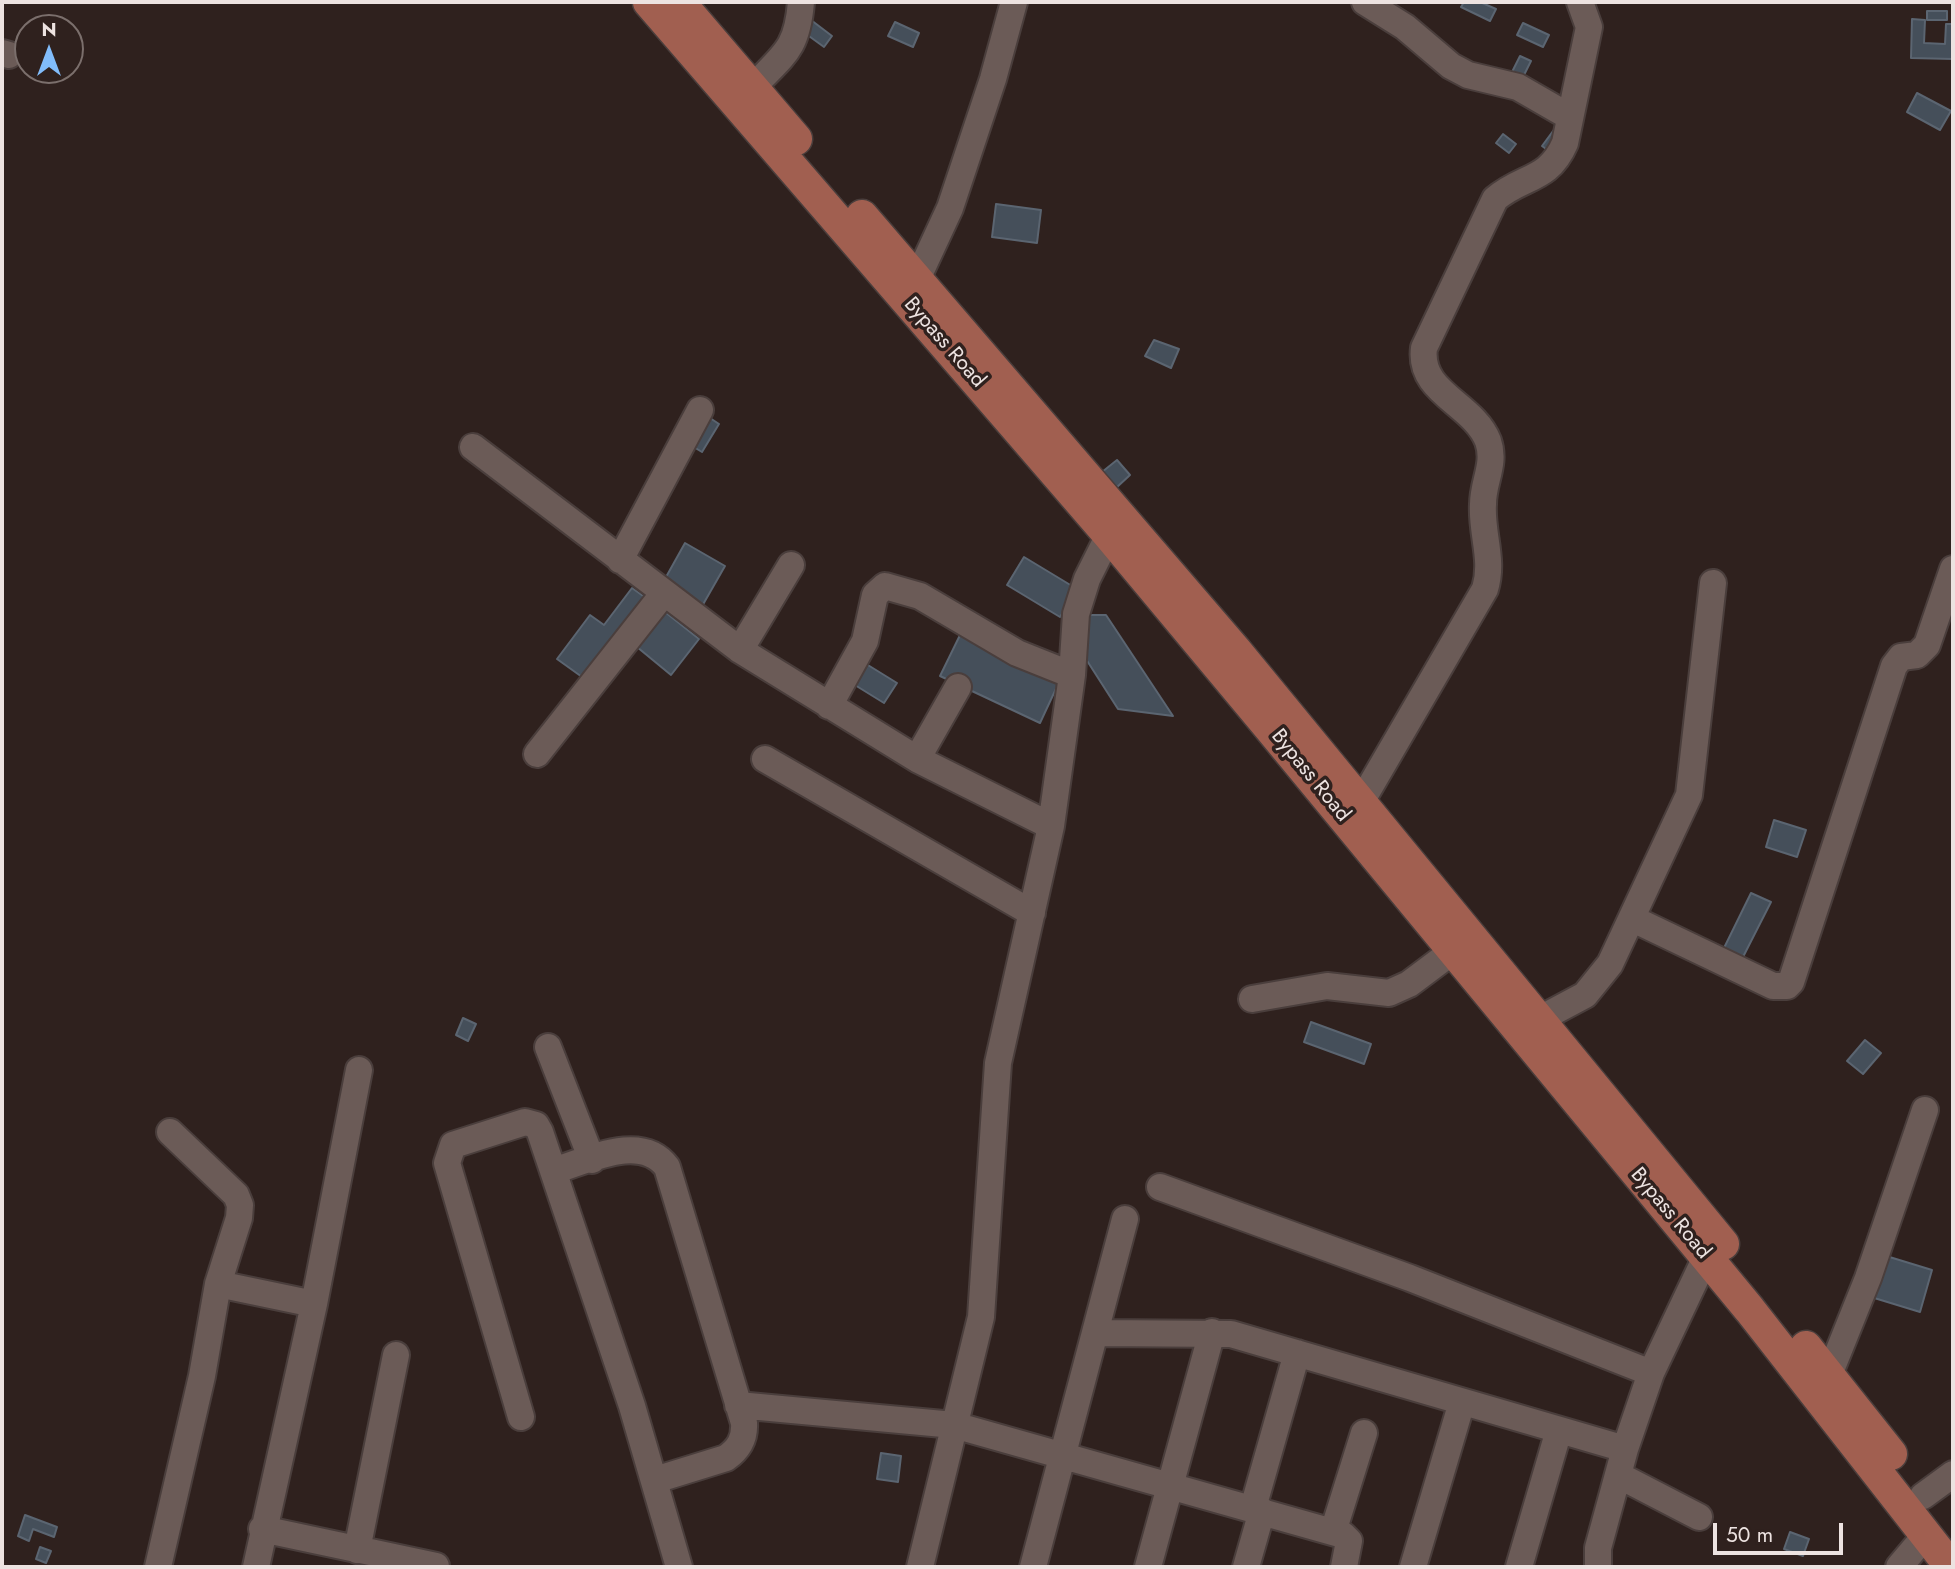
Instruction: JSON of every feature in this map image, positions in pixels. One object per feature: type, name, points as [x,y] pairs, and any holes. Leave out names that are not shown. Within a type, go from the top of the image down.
[{"type":"main road","name":"Bypass Road","points":[[649,2],[1109,534],[1706,1257],[1940,1535]]},
{"type":"main road","name":"Bypass Road","points":[[680,2],[918,277],[1540,1018],[1829,1375],[1923,1496],[1951,1567]]},
{"type":"street","points":[[752,88],[792,45],[799,29],[802,2]]},
{"type":"street","points":[[918,277],[950,208],[993,79],[1014,2]]},
{"type":"street","points":[[1365,2],[1405,27],[1460,71],[1484,80],[1518,87],[1570,117]]},
{"type":"street","points":[[1361,802],[1485,589],[1490,575],[1482,507],[1491,468],[1487,439],[1470,415],[1432,383],[1422,360],[1424,348],[1487,211],[1505,190],[1534,179],[1558,160],[1565,143],[1589,27],[1580,2]]},
{"type":"street","points":[[620,560],[701,410]]},
{"type":"street","points":[[473,447],[740,650],[917,760],[1051,826]]},
{"type":"street","points":[[920,1567],[984,1298],[998,1063],[1051,826],[1072,675],[1076,614],[1087,579],[1109,534]]},
{"type":"street","points":[[740,650],[791,565]]},
{"type":"street","points":[[1633,919],[1773,986],[1787,986],[1791,982],[1894,666],[1902,657],[1917,655],[1927,645],[1953,569]]},
{"type":"street","points":[[1540,1018],[1569,1005],[1597,983],[1610,964],[1633,919],[1690,788],[1713,583]]},
{"type":"street","points":[[828,706],[865,641],[875,595],[885,586],[920,596],[1017,653],[1072,675]]},
{"type":"street","points":[[537,754],[664,593]]},
{"type":"street","points":[[917,760],[958,687]]},
{"type":"street","points":[[765,760],[1032,913]]},
{"type":"street","points":[[1252,999],[1327,986],[1389,993],[1409,984],[1453,951]]},
{"type":"street","points":[[548,1047],[592,1160]]},
{"type":"street","points":[[256,1567],[262,1530],[314,1304],[359,1070]]},
{"type":"street","points":[[1829,1375],[1868,1278],[1925,1110]]},
{"type":"street","points":[[521,1417],[449,1176],[447,1156],[453,1145],[531,1122],[540,1132],[553,1171],[655,1480],[678,1567]]},
{"type":"street","points":[[158,1567],[202,1376],[218,1284],[239,1218],[240,1205],[236,1195],[170,1132]]},
{"type":"street","points":[[553,1171],[630,1149],[644,1150],[660,1158],[667,1167],[745,1435],[735,1452],[726,1458],[655,1480]]},
{"type":"street","points":[[1160,1187],[1410,1278],[1651,1373]]},
{"type":"street","points":[[1033,1567],[1065,1455],[1125,1219]]},
{"type":"street","points":[[1598,1567],[1598,1548],[1625,1449],[1651,1373],[1706,1257]]},
{"type":"street","points":[[218,1284],[314,1304]]},
{"type":"street","points":[[1148,1567],[1212,1332]]},
{"type":"street","points":[[1097,1333],[1231,1334],[1625,1449]]},
{"type":"street","points":[[1247,1567],[1258,1509],[1297,1353]]},
{"type":"street","points":[[357,1549],[396,1355]]},
{"type":"street","points":[[1413,1567],[1462,1402]]},
{"type":"street","points":[[738,1405],[954,1425],[1343,1535],[1349,1541],[1344,1567]]},
{"type":"street","points":[[1520,1567],[1559,1430]]},
{"type":"street","points":[[1333,1532],[1364,1433]]},
{"type":"street","points":[[1923,1496],[1953,1474]]},
{"type":"street","points":[[1618,1475],[1699,1517]]},
{"type":"street","points":[[262,1530],[436,1566]]},
{"type":"street","points":[[1899,1567],[1940,1535]]},
{"type":"building","points":[[1464,2],[1480,2],[1496,9],[1490,21],[1461,7]]},
{"type":"building","points":[[1927,11],[1947,11],[1947,20],[1927,20]]},
{"type":"building","points":[[1912,19],[1925,20],[1924,43],[1945,44],[1946,24],[1953,24],[1953,59],[1911,58]]},
{"type":"building","points":[[811,20],[832,36],[824,47],[802,31]]},
{"type":"building","points":[[895,22],[919,33],[913,47],[888,36]]},
{"type":"building","points":[[1523,23],[1549,35],[1543,47],[1517,35]]},
{"type":"building","points":[[1520,56],[1531,61],[1523,77],[1512,72]]},
{"type":"building","points":[[1917,93],[1951,111],[1940,130],[1907,112]]},
{"type":"building","points":[[1556,127],[1550,152],[1542,146]]},
{"type":"building","points":[[1503,134],[1516,144],[1509,153],[1496,143]]},
{"type":"building","points":[[996,204],[1041,210],[1037,243],[992,237]]},
{"type":"building","points":[[1154,340],[1179,349],[1171,368],[1145,356]]},
{"type":"building","points":[[710,418],[719,424],[702,452],[692,446]]},
{"type":"building","points":[[1117,460],[1130,475],[1116,488],[1102,472]]},
{"type":"building","points":[[685,543],[725,566],[701,608],[661,586]]},
{"type":"building","points":[[1024,557],[1077,589],[1060,617],[1007,585]]},
{"type":"building","points":[[632,588],[650,601],[589,682],[557,659],[590,615],[604,625]]},
{"type":"building","points":[[665,612],[699,639],[671,675],[637,647]]},
{"type":"building","points":[[1084,615],[1106,615],[1173,716],[1118,709],[1084,656]]},
{"type":"building","points":[[962,631],[1061,678],[1040,723],[940,676]]},
{"type":"building","points":[[863,662],[897,683],[884,703],[850,682]]},
{"type":"building","points":[[1774,820],[1806,830],[1797,857],[1766,847]]},
{"type":"building","points":[[1751,893],[1771,902],[1742,959],[1723,950]]},
{"type":"building","points":[[463,1018],[476,1024],[468,1041],[456,1035]]},
{"type":"building","points":[[1311,1022],[1371,1044],[1364,1064],[1304,1042]]},
{"type":"building","points":[[1865,1040],[1881,1053],[1863,1074],[1847,1061]]},
{"type":"building","points":[[1883,1255],[1932,1270],[1920,1312],[1871,1297]]},
{"type":"building","points":[[881,1453],[901,1456],[898,1482],[877,1479]]},
{"type":"building","points":[[25,1515],[57,1527],[54,1537],[33,1529],[29,1541],[18,1536]]},
{"type":"building","points":[[1790,1532],[1809,1539],[1803,1556],[1784,1549]]},
{"type":"building","points":[[40,1547],[51,1551],[46,1563],[36,1559]]}]
